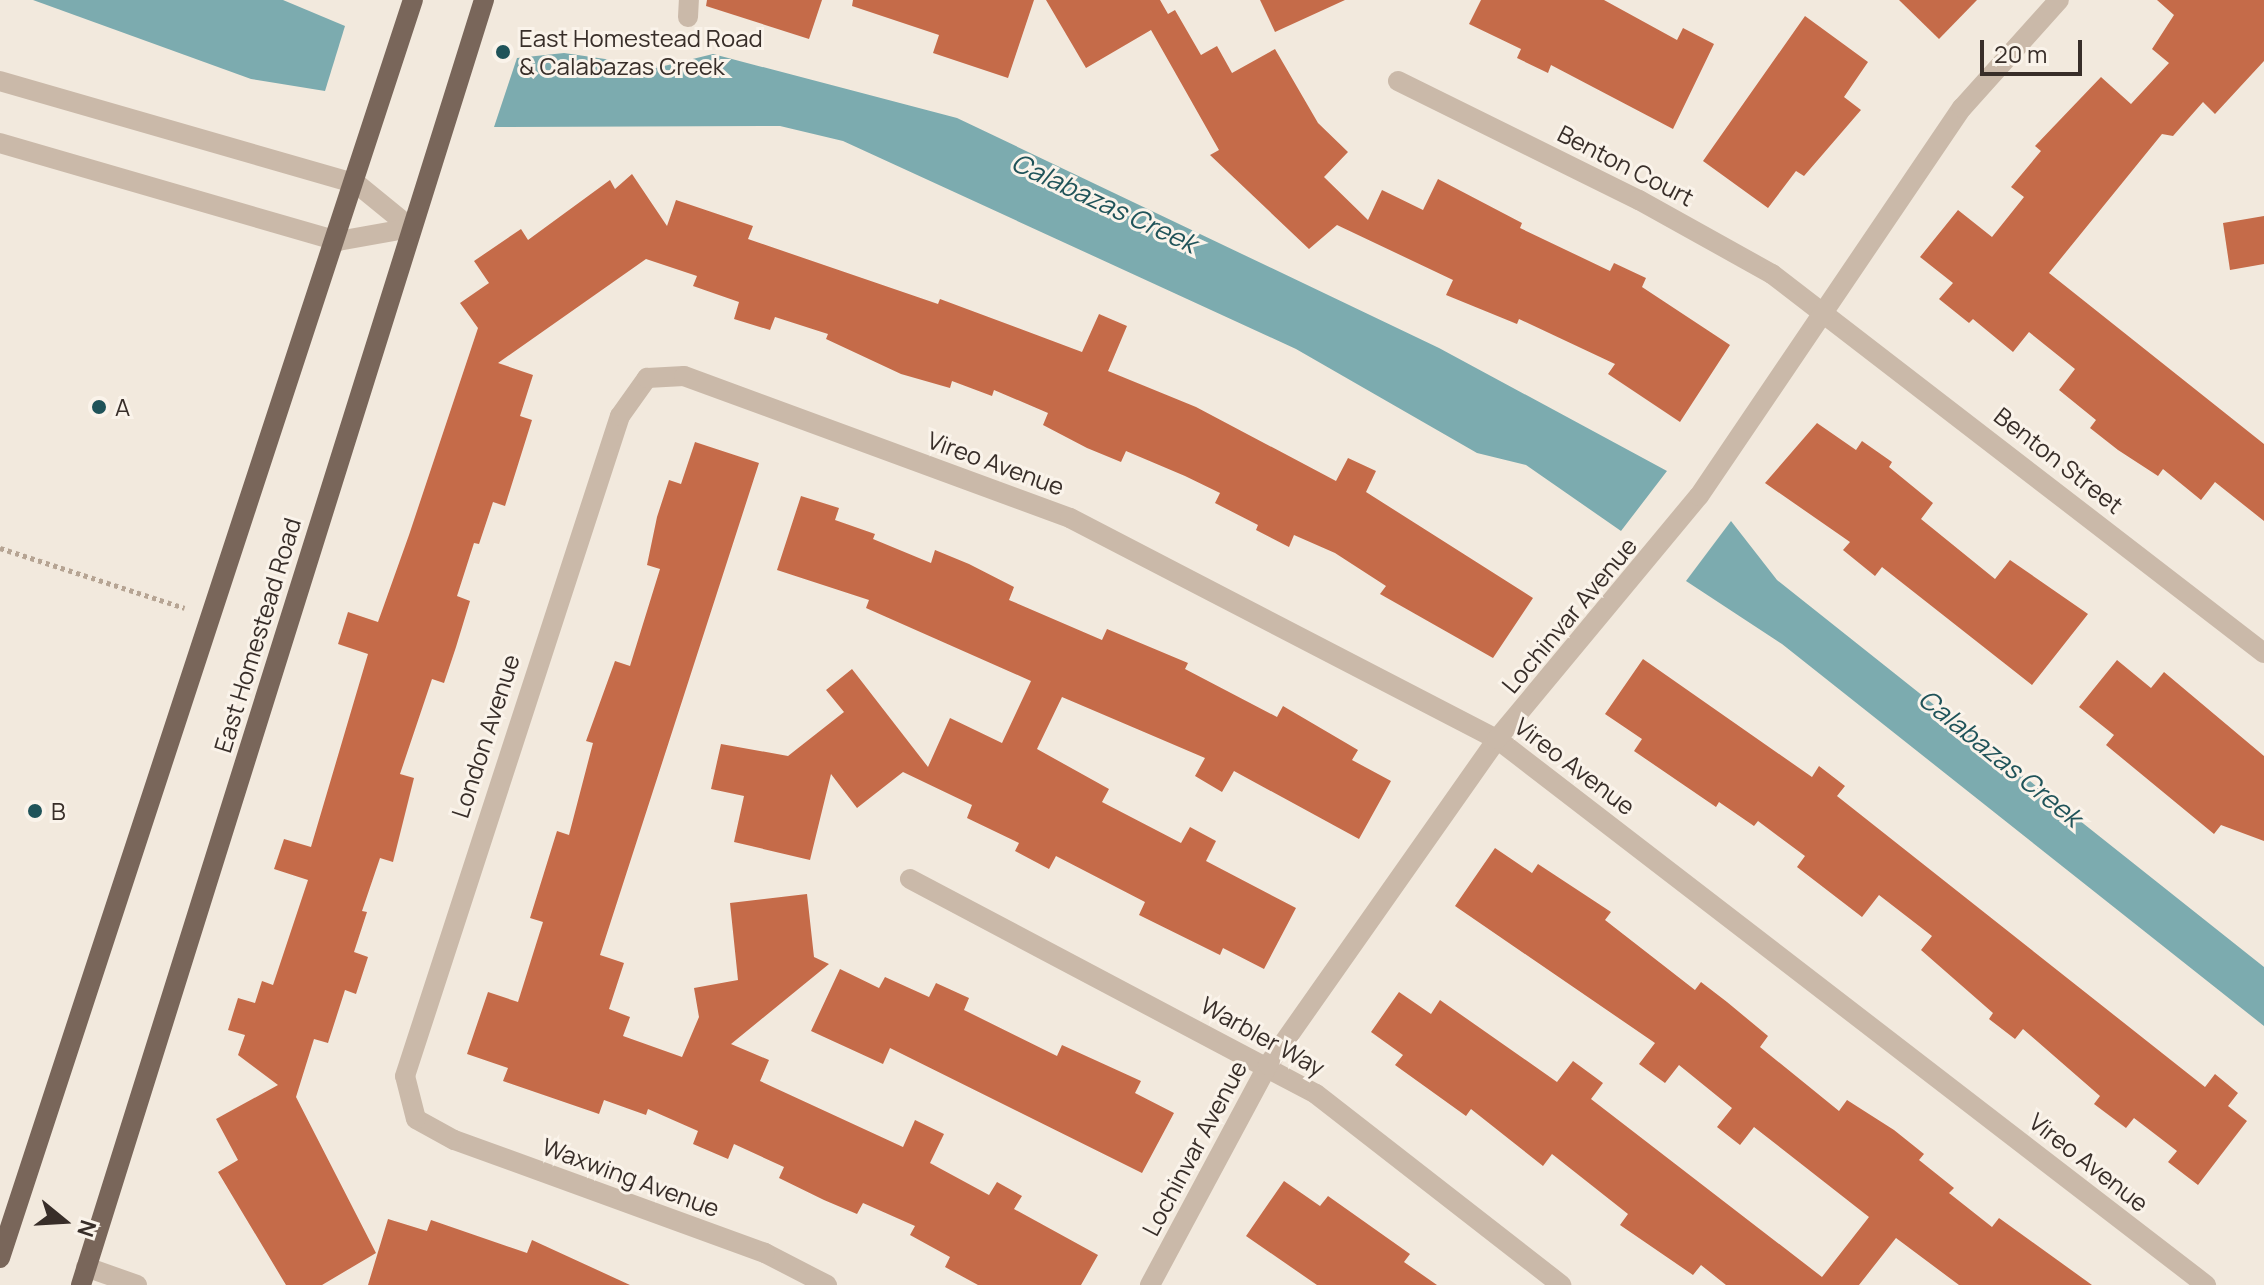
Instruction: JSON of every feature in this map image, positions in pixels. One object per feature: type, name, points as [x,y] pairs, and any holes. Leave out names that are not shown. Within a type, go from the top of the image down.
[{"type":"main road","name":"East Homestead Road","points":[[0,1258],[208,615],[357,184],[413,0]]},
{"type":"main road","name":"East Homestead Road","points":[[84,1276],[484,0]]},
{"type":"street","name":"Lochinvar Avenue","points":[[1150,1285],[1268,1065],[1497,739],[1699,496],[1822,309],[1962,108],[2059,0]]},
{"type":"street","points":[[0,81],[357,184],[411,228]]},
{"type":"street","name":"Benton Court","points":[[1398,81],[1639,200],[1822,309]]},
{"type":"street","points":[[0,143],[338,241],[411,228]]},
{"type":"street","name":"Benton Street","points":[[1822,309],[2264,653]]},
{"type":"street","name":"Vireo Avenue","points":[[647,378],[684,376],[1070,518],[1497,739],[2206,1285]]},
{"type":"street","name":"London Avenue","points":[[416,1119],[405,1076],[620,416],[647,378]]},
{"type":"street","name":"Warbler Way","points":[[910,879],[1268,1065],[1316,1094],[1561,1285]]},
{"type":"street","name":"Waxwing Avenue","points":[[416,1119],[454,1140],[765,1253],[827,1285]]},
{"type":"street","points":[[84,1276],[137,1285]]},
{"type":"path","points":[[0,548],[208,615]]},
{"type":"water","points":[[33,0],[283,0],[345,26],[325,91],[251,79]]},
{"type":"water","name":"Calabazas Creek","points":[[564,53],[660,67],[713,54],[957,118],[1439,348],[1667,471],[1621,531],[1526,465],[1477,453],[1296,349],[843,141],[780,126],[494,127],[517,58]]},
{"type":"water","name":"Calabazas Creek","points":[[1731,521],[1777,580],[2264,967],[2264,1026],[1782,644],[1686,581]]},
{"type":"building","points":[[707,0],[822,0],[809,39],[706,6]]},
{"type":"building","points":[[853,0],[1034,0],[1008,78],[933,53],[939,35],[852,6]]},
{"type":"building","points":[[1046,0],[1160,0],[1168,14],[1175,10],[1201,55],[1217,46],[1232,73],[1275,49],[1318,123],[1348,152],[1324,177],[1368,220],[1382,190],[1423,210],[1438,179],[1522,223],[1520,228],[1610,271],[1614,263],[1646,278],[1642,287],[1730,345],[1680,422],[1608,374],[1615,364],[1519,319],[1517,324],[1446,295],[1453,280],[1337,225],[1309,249],[1210,155],[1219,150],[1151,30],[1086,68]]},
{"type":"building","points":[[1260,0],[1345,0],[1275,32]]},
{"type":"building","points":[[1481,0],[1604,0],[1677,40],[1683,28],[1714,44],[1673,129],[1551,65],[1548,73],[1517,58],[1521,49],[1469,24]]},
{"type":"building","points":[[1899,0],[1977,0],[1939,39]]},
{"type":"building","points":[[2157,0],[2264,0],[2264,61],[2215,114],[2203,102],[2173,136],[2162,134],[2049,273],[2264,444],[2264,521],[2215,482],[2201,500],[2163,469],[2158,476],[2118,450],[2090,428],[2096,420],[2059,390],[2075,369],[2029,332],[2013,352],[1973,319],[1969,323],[1939,299],[1953,283],[1920,257],[1958,210],[1992,237],[2024,197],[2011,187],[2041,151],[2035,146],[2101,77],[2131,104],[2169,63],[2152,49],[2174,15]]},
{"type":"building","points":[[1805,16],[1868,62],[1844,97],[1861,110],[1804,176],[1796,171],[1768,208],[1703,161]]},
{"type":"building","points":[[632,174],[667,226],[676,200],[753,226],[748,239],[938,304],[940,299],[1082,352],[1099,314],[1127,326],[1108,371],[1196,407],[1336,481],[1348,458],[1376,471],[1366,492],[1533,598],[1493,658],[1380,594],[1386,586],[1335,553],[1294,535],[1289,547],[1256,530],[1258,525],[1215,503],[1220,493],[1185,476],[1126,451],[1121,462],[1087,448],[1043,425],[1048,413],[994,390],[992,396],[952,381],[950,388],[901,374],[826,339],[828,334],[775,317],[770,330],[734,319],[739,302],[693,286],[697,276],[646,259],[498,363],[533,375],[520,416],[532,420],[505,506],[493,502],[479,544],[474,543],[457,596],[470,601],[456,647],[444,683],[432,679],[400,774],[414,778],[393,862],[380,858],[362,911],[367,912],[354,952],[368,957],[356,994],[345,990],[328,1043],[314,1039],[296,1097],[376,1253],[322,1285],[286,1285],[218,1172],[238,1160],[216,1119],[278,1085],[238,1055],[245,1035],[228,1030],[238,998],[255,1003],[262,981],[273,985],[308,880],[274,869],[284,839],[311,847],[368,654],[338,644],[348,612],[378,622],[409,535],[478,328],[460,303],[489,283],[474,261],[521,229],[528,240],[610,180],[615,189]]},
{"type":"building","points":[[2264,216],[2264,264],[2230,270],[2223,223]]},
{"type":"building","points":[[1817,423],[1856,450],[1862,441],[1892,462],[1889,467],[1933,503],[1921,519],[1995,579],[2010,560],[2088,614],[2032,685],[1882,567],[1875,576],[1843,550],[1850,542],[1765,483]]},
{"type":"building","points":[[695,442],[759,463],[600,955],[624,963],[609,1009],[630,1017],[623,1036],[682,1057],[699,1017],[694,988],[738,980],[730,903],[807,894],[814,957],[829,964],[731,1044],[769,1060],[760,1081],[903,1147],[915,1120],[944,1134],[930,1163],[989,1195],[997,1182],[1022,1196],[1014,1209],[1098,1255],[1081,1285],[978,1285],[945,1267],[950,1257],[910,1235],[915,1226],[863,1203],[857,1214],[824,1200],[779,1178],[784,1167],[734,1144],[728,1159],[693,1144],[698,1131],[648,1109],[646,1115],[604,1100],[599,1114],[503,1081],[508,1068],[467,1054],[488,992],[518,1002],[543,922],[530,918],[557,831],[569,835],[593,743],[586,741],[615,661],[630,666],[660,569],[647,565],[657,517],[669,480],[681,484]]},
{"type":"building","points":[[801,496],[839,508],[835,520],[875,534],[873,539],[931,563],[935,550],[969,564],[1014,587],[1009,600],[1102,640],[1107,629],[1188,663],[1185,669],[1277,717],[1283,706],[1358,750],[1352,760],[1391,781],[1359,839],[1234,771],[1222,792],[1195,776],[1205,758],[1062,697],[1037,749],[1109,789],[1102,802],[1181,843],[1190,827],[1216,841],[1206,861],[1296,908],[1264,969],[1223,948],[1220,955],[1139,915],[1145,902],[1056,856],[1049,869],[1015,851],[1019,843],[967,818],[972,805],[903,772],[857,808],[831,774],[810,860],[734,842],[744,796],[711,789],[721,744],[788,756],[844,712],[826,690],[852,669],[928,767],[950,718],[1002,743],[1031,681],[866,608],[869,600],[777,570]]},
{"type":"building","points":[[1643,659],[1812,777],[1819,766],[1845,786],[1837,796],[2205,1087],[2215,1074],[2238,1093],[2228,1106],[2247,1121],[2198,1185],[2168,1162],[2177,1151],[2134,1118],[2126,1128],[2094,1104],[2100,1096],[2023,1029],[2015,1039],[1989,1019],[1993,1013],[1921,950],[1932,936],[1879,895],[1862,917],[1797,867],[1805,856],[1758,821],[1754,826],[1719,802],[1716,807],[1634,751],[1642,739],[1605,714]]},
{"type":"building","points":[[2117,660],[2151,688],[2164,672],[2264,756],[2264,841],[2221,825],[2214,834],[2106,745],[2114,735],[2079,707]]},
{"type":"building","points":[[1495,848],[1532,873],[1538,864],[1611,912],[1605,920],[1695,990],[1701,982],[1727,1002],[1768,1036],[1760,1047],[1839,1111],[1847,1100],[1894,1130],[1924,1154],[1919,1160],[1954,1188],[1949,1193],[1992,1227],[1999,1218],[2092,1285],[1959,1285],[1896,1238],[1859,1285],[1726,1285],[1701,1265],[1693,1275],[1620,1225],[1628,1214],[1552,1154],[1543,1166],[1471,1109],[1466,1116],[1395,1065],[1403,1055],[1371,1032],[1399,992],[1431,1014],[1440,1000],[1557,1082],[1573,1061],[1603,1083],[1591,1099],[1822,1277],[1869,1217],[1754,1127],[1740,1145],[1717,1127],[1732,1108],[1679,1065],[1665,1083],[1639,1064],[1655,1043],[1455,906]]},
{"type":"building","points":[[840,969],[879,988],[885,977],[929,997],[936,983],[969,998],[964,1010],[1057,1056],[1062,1045],[1141,1081],[1135,1093],[1174,1113],[1142,1173],[890,1048],[883,1064],[811,1031]]},
{"type":"building","points":[[1284,1181],[1320,1206],[1328,1196],[1410,1254],[1404,1262],[1437,1285],[1317,1285],[1246,1236]]},
{"type":"building","points":[[388,1219],[427,1231],[431,1220],[527,1253],[532,1240],[630,1285],[368,1285]]},
{"type":"place","name":"East Homestead Road & Calabazas Creek","points":[[503,52]]},
{"type":"place","name":"A","points":[[99,407]]},
{"type":"place","name":"B","points":[[35,811]]}]
